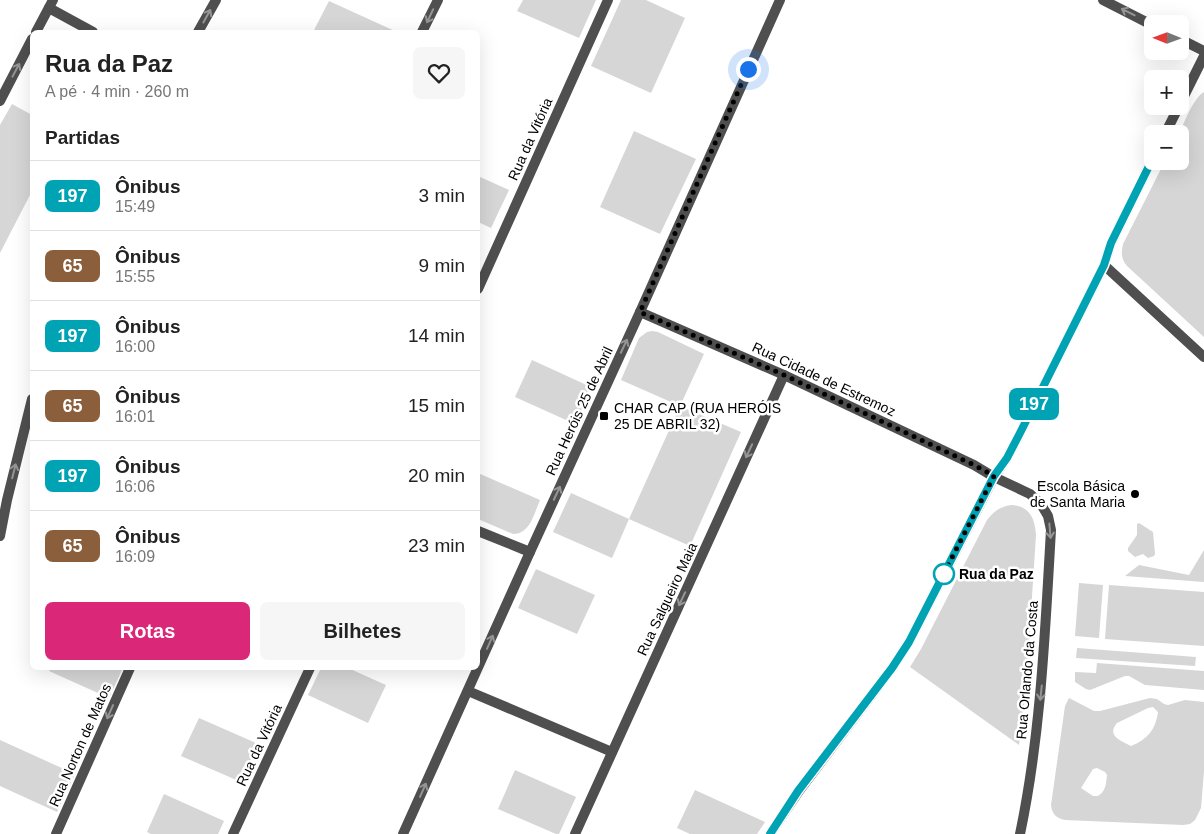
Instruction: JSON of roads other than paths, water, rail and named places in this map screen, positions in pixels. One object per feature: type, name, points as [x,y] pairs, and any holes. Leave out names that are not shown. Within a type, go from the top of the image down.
[{"type":"street","points":[[199,30],[216,0]]},
{"type":"street","points":[[423,30],[438,0]]},
{"type":"street","name":"Rua da Vitória","points":[[480,285],[608,0]]},
{"type":"street","name":"Rua Heróis 25 de Abril","points":[[480,664],[780,0]]},
{"type":"street","points":[[1103,0],[1144,21]]},
{"type":"street","points":[[37,30],[51,4],[90,30]]},
{"type":"street","points":[[0,101],[30,43]]},
{"type":"street","points":[[1189,43],[1204,51]]},
{"type":"street","points":[[1189,89],[1203,63]]},
{"type":"street","points":[[770,834],[798,791],[892,668],[909,642],[994,476],[1007,458],[1104,265],[1111,243],[1147,170]]},
{"type":"street","points":[[1104,265],[1204,357]]},
{"type":"street","name":"Rua Cidade de Estremoz","points":[[640,312],[784,375],[994,476]]},
{"type":"street","name":"Rua Salgueiro Maia","points":[[575,834],[784,375]]},
{"type":"street","points":[[0,536],[3,500],[30,406]]},
{"type":"street","name":"Rua Orlando da Costa","points":[[994,476],[1030,494],[1041,504],[1048,516],[1051,530],[1041,689],[1026,806],[1020,834]]},
{"type":"street","points":[[480,532],[530,552]]},
{"type":"street","name":"Rua Norton de Matos","points":[[56,834],[129,670]]},
{"type":"street","name":"Rua da Vitória","points":[[233,834],[309,670]]},
{"type":"street","name":"Rua Heróis 25 de Abril","points":[[403,834],[477,670]]},
{"type":"street","points":[[468,691],[612,752]]},
{"type":"place","name":"CHAR CAP (RUA HERÓIS 25 DE ABRIL 32)","points":[[604,416]]},
{"type":"place","name":"Escola Básica de Santa Maria","points":[[1135,494]]},
{"type":"place","name":"Rua da Paz","points":[[944,574]]}]
